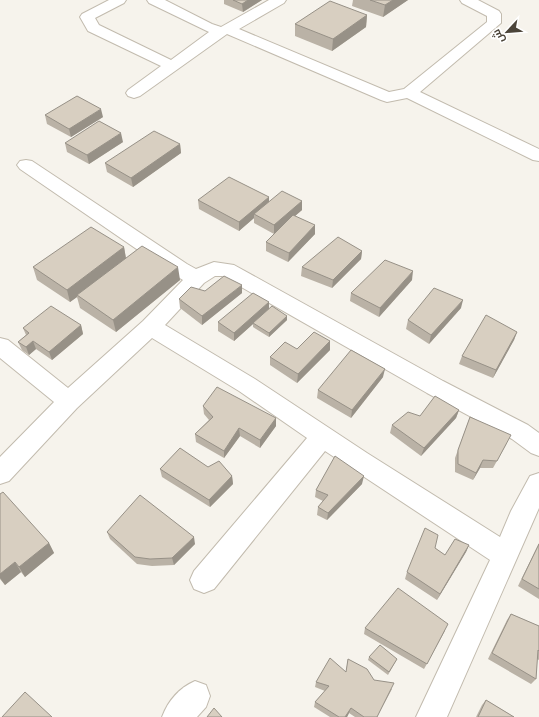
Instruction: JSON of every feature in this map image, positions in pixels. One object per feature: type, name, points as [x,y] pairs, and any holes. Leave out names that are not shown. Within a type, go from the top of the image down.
[{"type":"street","points":[[119,0],[87,17],[93,28],[172,66]]},
{"type":"street","points":[[154,0],[207,26],[224,30],[387,97],[409,93],[494,23],[494,14],[467,0]]},
{"type":"street","points":[[134,93],[224,30],[279,0]]},
{"type":"street","points":[[409,93],[539,156]]},
{"type":"street","points":[[26,165],[180,269],[197,278]]},
{"type":"street","points":[[0,472],[69,401],[151,327],[197,278],[208,270],[218,268],[227,270],[435,387],[520,432],[539,446]]},
{"type":"street","points":[[151,327],[247,385],[506,555]]},
{"type":"street","points":[[0,346],[69,401]]},
{"type":"street","points":[[204,580],[323,436]]},
{"type":"street","points":[[431,717],[506,555],[520,518],[539,484]]},
{"type":"building","points":[[233,0],[248,0],[242,4]]},
{"type":"building","points":[[370,0],[393,0],[385,5]]},
{"type":"building","points":[[330,1],[367,15],[333,39],[295,24]]},
{"type":"building","points":[[77,96],[101,109],[69,129],[45,115]]},
{"type":"building","points":[[99,121],[121,133],[87,155],[65,143]]},
{"type":"building","points":[[154,131],[180,144],[131,178],[105,163]]},
{"type":"building","points":[[229,177],[269,197],[239,222],[198,200]]},
{"type":"building","points":[[282,191],[302,201],[274,225],[254,214]]},
{"type":"building","points":[[293,215],[315,225],[289,253],[266,242]]},
{"type":"building","points":[[91,227],[124,247],[67,290],[33,267]]},
{"type":"building","points":[[338,237],[362,251],[333,280],[302,267]]},
{"type":"building","points":[[142,246],[178,267],[113,320],[77,295]]},
{"type":"building","points":[[385,260],[413,271],[380,308],[351,293]]},
{"type":"building","points":[[224,276],[242,285],[202,316],[179,299],[191,287],[205,291]]},
{"type":"building","points":[[434,288],[463,300],[431,335],[408,320]]},
{"type":"building","points":[[253,293],[269,302],[234,333],[218,322]]},
{"type":"building","points":[[51,306],[81,325],[49,352],[33,341],[26,347],[18,342],[29,333],[23,328]]},
{"type":"building","points":[[272,306],[287,316],[269,333],[253,323]]},
{"type":"building","points":[[486,315],[517,332],[496,370],[462,356]]},
{"type":"building","points":[[314,332],[330,341],[298,374],[270,357],[285,342],[297,349]]},
{"type":"building","points":[[351,350],[385,369],[352,410],[318,390]]},
{"type":"building","points":[[217,387],[276,418],[260,440],[239,428],[224,451],[195,434],[213,417],[203,406]]},
{"type":"building","points":[[435,396],[459,410],[424,448],[392,425],[408,412],[420,416]]},
{"type":"building","points":[[470,417],[511,435],[497,461],[483,460],[476,473],[458,464],[458,450]]},
{"type":"building","points":[[180,448],[208,467],[219,461],[232,476],[209,500],[160,469]]},
{"type":"building","points":[[335,456],[364,476],[328,513],[318,507],[328,495],[316,490]]},
{"type":"building","points":[[3,492],[49,543],[19,567],[15,562],[0,574],[0,494]]},
{"type":"building","points":[[140,495],[194,537],[172,558],[150,559],[135,557],[107,532]]},
{"type":"building","points":[[425,528],[438,535],[435,548],[445,555],[455,539],[469,545],[440,594],[407,572]]},
{"type":"building","points":[[539,544],[539,589],[522,579]]},
{"type":"building","points":[[398,588],[448,624],[427,664],[365,628]]},
{"type":"building","points":[[511,614],[539,626],[539,651],[538,650],[536,679],[492,653]]},
{"type":"building","points":[[380,645],[397,659],[389,672],[369,657]]},
{"type":"building","points":[[330,658],[346,672],[348,659],[367,669],[374,680],[394,683],[377,717],[364,717],[351,708],[345,717],[339,717],[315,702],[329,686],[316,682]]},
{"type":"building","points":[[25,692],[52,717],[2,717]]},
{"type":"building","points":[[486,700],[514,717],[478,717]]},
{"type":"building","points":[[214,708],[222,717],[207,717]]}]
